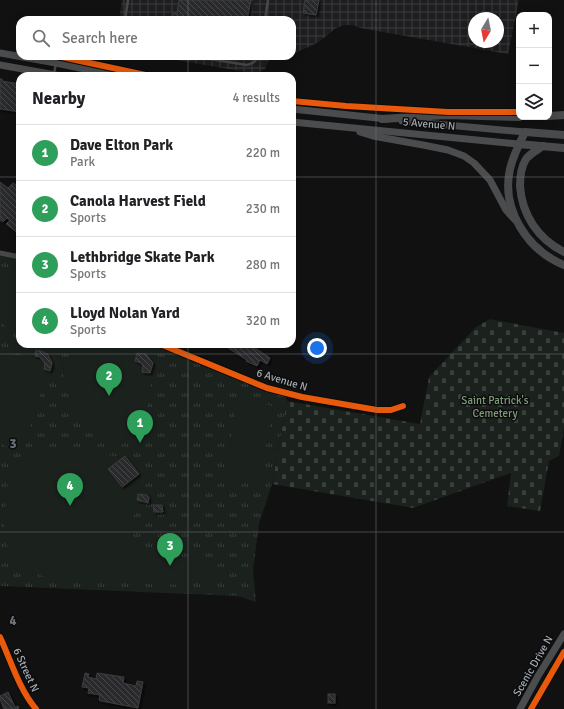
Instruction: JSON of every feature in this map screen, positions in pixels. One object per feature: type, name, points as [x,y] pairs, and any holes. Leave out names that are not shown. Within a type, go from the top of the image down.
[{"type":"main road","points":[[0,53],[16,56]]},
{"type":"main road","points":[[39,60],[99,72]]},
{"type":"main road","points":[[0,65],[36,72]]},
{"type":"main road","name":"5 Avenue N","points":[[296,109],[382,119],[564,135]]},
{"type":"main road","points":[[382,119],[446,115],[516,117]]},
{"type":"main road","points":[[552,116],[564,115]]},
{"type":"main road","name":"5 Avenue N","points":[[296,122],[564,148]]},
{"type":"main road","points":[[345,128],[373,136],[448,150],[464,156],[474,163],[490,180],[506,210],[534,246],[543,254],[564,265]]},
{"type":"main road","points":[[518,224],[508,186],[510,169],[518,144],[525,132]]},
{"type":"main road","points":[[543,146],[532,153],[525,160],[522,168],[521,194],[528,217],[535,228],[545,240],[564,252]]},
{"type":"main road","name":"Scenic Drive N","points":[[520,709],[564,634]]},
{"type":"street","points":[[0,253],[16,256]]},
{"type":"street","name":"6 Avenue N","points":[[170,348],[267,388],[284,393],[377,410],[391,410],[404,406]]},
{"type":"street","name":"6 Street N","points":[[0,637],[22,687],[36,709]]},
{"type":"lane","points":[[126,16],[128,0]]},
{"type":"lane","points":[[265,16],[268,0]]},
{"type":"lane","points":[[216,60],[247,65],[254,63],[256,60]]},
{"type":"lane","points":[[56,63],[56,72]]},
{"type":"shaded area","points":[[122,0],[519,0],[508,54],[474,48],[504,48],[504,12],[468,12],[468,47],[360,28],[353,25],[345,25],[336,28],[320,41],[296,52],[296,16],[120,16]]},
{"type":"shaded area","points":[[176,60],[268,60],[265,69],[259,72],[246,72]]},
{"type":"green space","points":[[0,253],[16,256],[16,348],[170,348],[285,393],[287,401],[272,484],[259,524],[253,570],[256,602],[238,596],[0,586]]},
{"type":"green space","points":[[0,273],[16,274],[16,330],[7,328],[0,322]]},
{"type":"green space","name":"Saint Patrick's Cemetery","points":[[490,319],[564,333],[564,428],[559,456],[549,461],[540,511],[507,506],[511,473],[413,508],[272,484],[287,401],[420,424],[429,377],[476,327]]},
{"type":"green space","points":[[75,348],[102,348],[149,356],[151,355],[156,362],[155,374],[153,374],[142,435],[118,442],[99,433],[85,422],[75,408],[65,383],[63,367]]},
{"type":"green space","points":[[40,352],[49,354],[56,365],[55,372],[48,370],[23,451],[0,443],[0,354],[39,357]]},
{"type":"green space","points":[[238,399],[273,406],[260,481],[225,476]]},
{"type":"green space","points":[[40,447],[121,457],[124,460],[128,457],[144,475],[133,486],[138,491],[129,547],[146,553],[214,564],[216,574],[208,579],[188,584],[135,583],[129,582],[125,573],[123,579],[47,578],[20,566],[8,550],[4,521],[8,481],[17,464]]},
{"type":"building","points":[[179,0],[251,0],[248,16],[172,16],[173,13],[177,13]]},
{"type":"building","points":[[305,0],[319,0],[316,15],[303,13]]},
{"type":"building","points":[[0,79],[2,79],[2,81],[16,83],[16,111],[0,109]]},
{"type":"building","points":[[0,182],[8,188],[13,183],[16,185],[16,232],[6,224],[10,220],[7,218],[3,222],[0,220]]},
{"type":"building","points":[[228,348],[255,348],[270,358],[267,364],[260,360],[257,366],[246,361],[247,360]]},
{"type":"building","points":[[36,350],[44,352],[45,354],[47,353],[52,363],[50,371],[44,369],[45,364],[40,357],[35,356]]},
{"type":"building","points":[[137,353],[146,354],[153,363],[150,373],[142,372],[143,366],[141,363],[135,361]]},
{"type":"building","points":[[137,415],[144,416],[142,424],[135,422]]},
{"type":"building","points":[[125,456],[139,474],[122,487],[108,469]]},
{"type":"building","points":[[138,494],[147,495],[147,497],[149,497],[148,503],[137,500]]},
{"type":"building","points":[[153,505],[162,505],[163,512],[154,512]]},
{"type":"building","points":[[85,673],[89,674],[88,677],[96,679],[97,673],[124,677],[123,683],[136,686],[137,681],[143,682],[138,708],[101,701],[99,700],[100,695],[88,693],[89,688],[82,687]]},
{"type":"building","points":[[8,692],[15,707],[18,706],[19,708],[4,709],[0,696]]},
{"type":"building","points":[[328,694],[335,694],[335,703],[328,703]]},
{"type":"cycle path","points":[[76,60],[131,72]]},
{"type":"cycle path","points":[[296,101],[448,112],[516,112]]},
{"type":"cycle path","points":[[170,348],[267,388],[302,397],[377,410],[391,410],[403,406]]},
{"type":"cycle path","points":[[0,637],[20,684],[36,709]]},
{"type":"cycle path","points":[[531,709],[564,652]]},
{"type":"place","name":"Canola Harvest Field","points":[[109,396]]},
{"type":"place","name":"Dave Elton Park","points":[[140,443]]},
{"type":"place","name":"Lloyd Nolan Yard","points":[[70,506]]},
{"type":"place","name":"Lethbridge Skate Park","points":[[170,566]]}]
